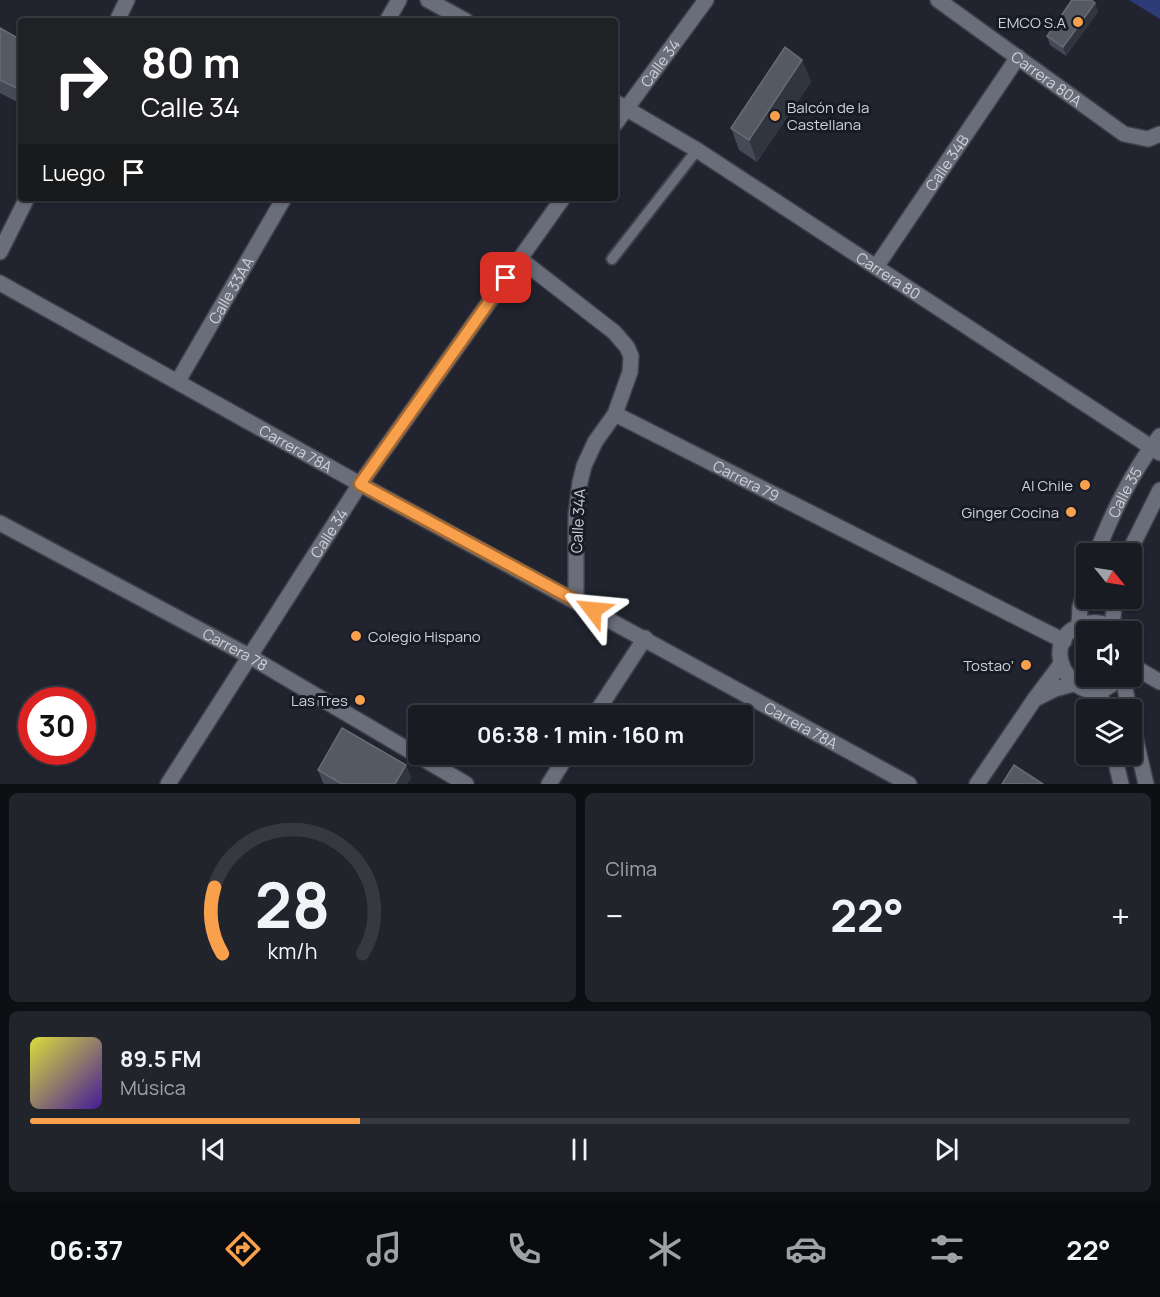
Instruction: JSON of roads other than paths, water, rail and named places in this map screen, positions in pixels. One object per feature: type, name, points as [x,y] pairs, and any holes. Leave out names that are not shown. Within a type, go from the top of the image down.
[{"type":"street","points":[[118,18],[127,0]]},
{"type":"street","points":[[389,18],[399,0]]},
{"type":"street","points":[[428,0],[461,18]]},
{"type":"street","name":"Calle 34","points":[[620,105],[706,0]]},
{"type":"street","name":"Carrera 80A","points":[[938,0],[1124,134],[1148,139],[1160,134]]},
{"type":"street","name":"Calle 34B","points":[[876,267],[1018,57]]},
{"type":"street","name":"Carrera 80","points":[[620,105],[698,150],[876,267],[1157,445]]},
{"type":"street","points":[[0,252],[26,201]]},
{"type":"street","name":"Calle 33AA","points":[[178,381],[282,201]]},
{"type":"street","name":"Calle 34","points":[[168,784],[360,484],[561,201]]},
{"type":"street","points":[[520,259],[614,333],[627,347],[630,356],[630,372],[615,414]]},
{"type":"street","name":"Carrera 78A","points":[[0,283],[360,484],[909,784]]},
{"type":"street","name":"Calle 34A","points":[[576,601],[576,515],[580,482],[584,466],[595,442],[615,414]]},
{"type":"street","name":"Carrera 79","points":[[615,414],[1064,641]]},
{"type":"street","name":"Calle 35","points":[[1101,543],[1133,476],[1157,445]]},
{"type":"street","name":"Calle 35","points":[[1134,543],[1160,490]]},
{"type":"street","name":"Carrera 78","points":[[0,523],[249,656],[466,784]]},
{"type":"street","points":[[1076,628],[1070,632],[1061,648],[1063,671],[1073,684],[1090,690],[1109,687]]},
{"type":"street","points":[[601,705],[645,639]]},
{"type":"street","points":[[977,784],[1061,664]]},
{"type":"street","points":[[1142,671],[1160,682]]},
{"type":"street","points":[[1034,700],[1055,689],[1073,684]]},
{"type":"street","points":[[1100,690],[1102,699]]},
{"type":"street","points":[[549,784],[561,765]]},
{"type":"street","points":[[1117,765],[1121,784]]},
{"type":"street","points":[[1142,765],[1146,784]]},
{"type":"lane","points":[[612,259],[698,150]]},
{"type":"place","name":"EMCO S.A","points":[[1078,22]]},
{"type":"place","name":"Balcón de la Castellana","points":[[775,116]]},
{"type":"place","name":"Al Chile","points":[[1085,485]]},
{"type":"place","name":"Ginger Cocina","points":[[1071,512]]},
{"type":"place","name":"Colegio Hispano","points":[[356,636]]},
{"type":"place","name":"Tostao’","points":[[1026,665]]},
{"type":"place","name":"Las Tres","points":[[360,700]]}]
